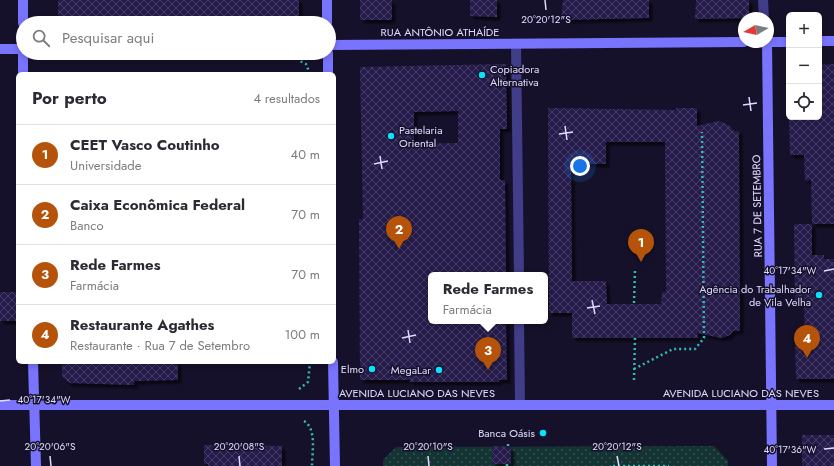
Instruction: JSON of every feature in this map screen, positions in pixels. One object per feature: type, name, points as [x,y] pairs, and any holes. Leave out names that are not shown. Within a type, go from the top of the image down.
[{"type":"main road","points":[[23,16],[24,0]]},
{"type":"main road","points":[[327,0],[328,16]]},
{"type":"main road","points":[[822,41],[834,41]]},
{"type":"main road","name":"RUA ANTÔNIO ATHAÍDE","points":[[336,45],[738,42]]},
{"type":"main road","points":[[774,42],[786,42]]},
{"type":"main road","name":"RUA 7 DE SETEMBRO","points":[[768,48],[772,466]]},
{"type":"main road","points":[[0,49],[16,49]]},
{"type":"main road","points":[[23,60],[24,72]]},
{"type":"main road","points":[[328,60],[328,72]]},
{"type":"main road","points":[[33,364],[36,466]]},
{"type":"main road","points":[[333,364],[335,466]]},
{"type":"main road","name":"AVENIDA LUCIANO DAS NEVES","points":[[0,405],[834,405]]},
{"type":"street","points":[[763,0],[764,12]]},
{"type":"street","points":[[516,44],[519,272]]},
{"type":"street","points":[[519,324],[520,405]]},
{"type":"path","points":[[298,60],[306,64],[309,72]]},
{"type":"path","points":[[634,369],[673,349],[695,349],[704,338],[702,132]]},
{"type":"path","points":[[634,304],[635,269]]},
{"type":"path","points":[[634,338],[634,380]]},
{"type":"path","points":[[310,364],[308,382],[299,389],[300,420],[308,424],[312,431],[312,466]]},
{"type":"path","points":[[613,466],[669,466]]},
{"type":"green space","points":[[714,446],[728,461],[728,466],[383,466],[383,460],[396,447]]},
{"type":"building","points":[[58,0],[299,0],[299,16],[58,15]]},
{"type":"building","points":[[360,0],[392,0],[392,20],[360,20]]},
{"type":"building","points":[[470,0],[497,0],[497,17],[470,16]]},
{"type":"building","points":[[563,0],[649,0],[649,18],[561,20]]},
{"type":"building","points":[[696,0],[749,0],[749,12],[738,12],[738,18],[695,19]]},
{"type":"building","points":[[506,64],[507,129],[500,129],[500,180],[505,180],[506,272],[428,272],[428,324],[506,324],[507,380],[499,380],[499,382],[410,382],[410,380],[360,380],[359,219],[363,219],[360,67]],"holes":[[[458,111],[458,143],[414,144],[414,112]]]},
{"type":"building","points":[[834,64],[834,224],[812,224],[811,180],[805,181],[804,155],[790,155],[789,120],[822,120],[822,65]]},
{"type":"building","points":[[548,108],[676,110],[676,108],[697,108],[697,126],[719,121],[730,126],[734,131],[739,131],[740,331],[733,331],[730,335],[721,338],[697,333],[698,338],[572,338],[572,313],[549,313]],"holes":[[[606,142],[665,142],[666,292],[662,292],[661,304],[607,304],[606,281],[572,281],[571,164],[606,164]]]},
{"type":"building","points":[[794,224],[812,224],[812,255],[824,255],[824,259],[834,259],[834,379],[796,379],[795,338],[805,338],[804,301],[795,302]]},
{"type":"building","points":[[0,292],[16,292],[16,321],[0,321]]},
{"type":"building","points":[[62,364],[178,364],[178,380],[134,381],[134,385],[69,383],[62,376]]},
{"type":"building","points":[[802,435],[834,435],[834,466],[802,466]]},
{"type":"building","points":[[204,445],[282,446],[282,466],[208,466],[208,464],[204,464]]},
{"type":"building","points":[[493,446],[511,447],[511,464],[492,464]]},
{"type":"place","name":"Copiadora Alternativa","points":[[482,75]]},
{"type":"place","name":"Pastelaria Oriental","points":[[391,136]]},
{"type":"place","name":"Caixa Econômica Federal","points":[[399,249]]},
{"type":"place","name":"CEET Vasco Coutinho","points":[[641,262]]},
{"type":"place","name":"Agência do Trabalhador de Vila Velha","points":[[819,295]]},
{"type":"place","name":"Restaurante Agathes","points":[[807,358]]},
{"type":"place","name":"Elmo","points":[[372,369]]},
{"type":"place","name":"MegaLar","points":[[439,370]]},
{"type":"place","name":"Rede Farmes","points":[[488,370]]},
{"type":"place","name":"Banca Oásis","points":[[543,433]]}]
